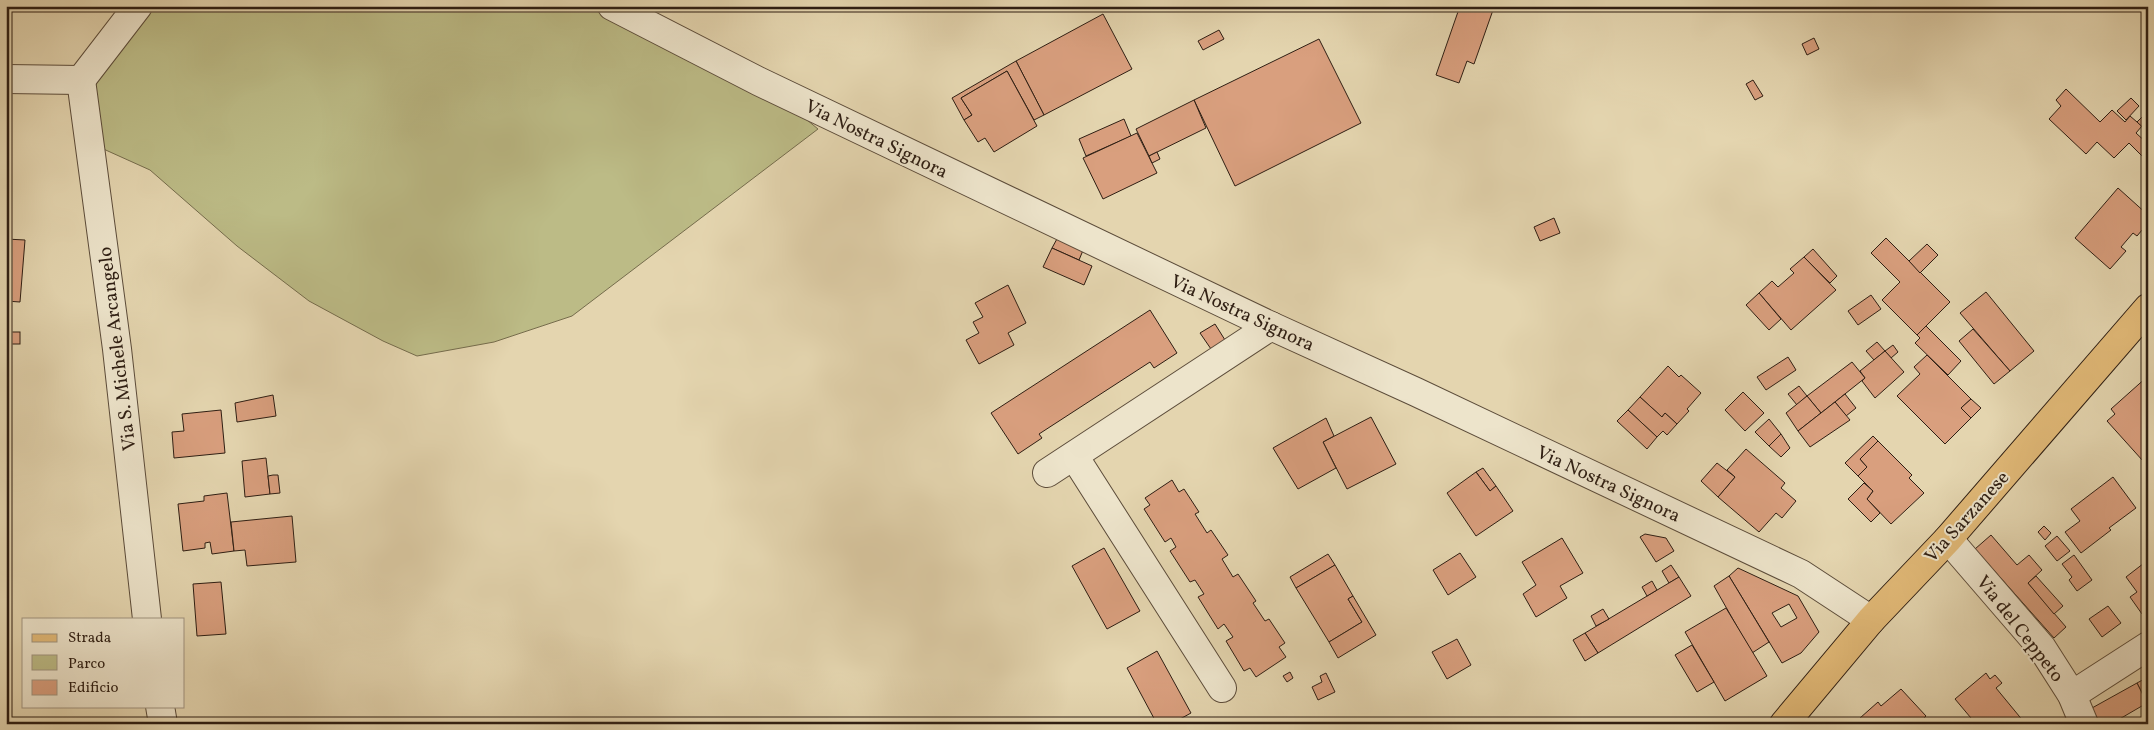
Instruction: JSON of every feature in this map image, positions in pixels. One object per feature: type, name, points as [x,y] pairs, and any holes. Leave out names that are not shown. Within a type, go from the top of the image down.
[{"type":"main road","name":"Via Sarzanese","points":[[1784,724],[1871,620],[1948,539],[2148,308]]},
{"type":"street","points":[[6,80],[81,80],[138,6]]},
{"type":"street","name":"Via Nostra Signora","points":[[612,6],[758,81],[1271,326],[1425,396],[1801,574],[1871,620]]},
{"type":"street","name":"Via S. Michele Arcangelo","points":[[81,80],[118,349],[147,618]]},
{"type":"street","points":[[1047,473],[1271,326]]},
{"type":"street","points":[[1074,456],[1222,688]]},
{"type":"street","name":"Via del Ceppeto","points":[[1948,539],[2042,648],[2072,695],[2084,724]]},
{"type":"street","points":[[2072,695],[2148,646]]},
{"type":"street","points":[[160,708],[163,724]]},
{"type":"green space","points":[[152,6],[587,6],[801,115],[818,129],[572,316],[494,342],[417,356],[383,341],[309,301],[237,246],[150,170],[99,147],[90,86]]},
{"type":"building","points":[[1460,6],[1483,6],[1493,10],[1474,64],[1467,61],[1459,83],[1436,75]]},
{"type":"building","points":[[1103,14],[1132,69],[1044,115],[1016,61]]},
{"type":"building","points":[[1219,30],[1224,39],[1203,50],[1198,41]]},
{"type":"building","points":[[1814,38],[1819,49],[1807,55],[1802,44]]},
{"type":"building","points":[[1319,39],[1361,123],[1235,186],[1194,100]]},
{"type":"building","points":[[1016,61],[1044,115],[1034,120],[1007,71],[961,98],[972,115],[964,120],[952,98]]},
{"type":"building","points":[[1007,71],[1037,126],[994,152],[985,138],[978,142],[964,120],[972,115],[961,98]]},
{"type":"building","points":[[1753,80],[1763,96],[1755,100],[1746,84]]},
{"type":"building","points":[[2066,89],[2100,122],[2112,110],[2125,122],[2130,116],[2142,126],[2136,133],[2148,144],[2148,162],[2129,143],[2114,158],[2097,142],[2086,154],[2049,119],[2061,106],[2056,100]]},
{"type":"building","points":[[2131,98],[2139,106],[2126,120],[2117,111]]},
{"type":"building","points":[[1194,100],[1206,128],[1149,156],[1136,129]]},
{"type":"building","points":[[2148,111],[2148,132],[2137,122]]},
{"type":"building","points":[[1124,119],[1131,136],[1086,156],[1079,139]]},
{"type":"building","points":[[1137,133],[1157,173],[1103,199],[1083,158]]},
{"type":"building","points":[[1157,152],[1160,159],[1152,163],[1149,156]]},
{"type":"building","points":[[2118,188],[2148,215],[2148,223],[2137,236],[2133,233],[2121,247],[2126,251],[2110,269],[2075,238]]},
{"type":"building","points":[[1554,218],[1560,233],[1540,241],[1534,227]]},
{"type":"building","points":[[1058,237],[1084,248],[1079,260],[1052,248]]},
{"type":"building","points":[[1886,238],[1950,302],[1917,335],[1882,300],[1900,282],[1871,253]]},
{"type":"building","points":[[6,239],[25,240],[20,302],[6,301]]},
{"type":"building","points":[[1927,244],[1938,255],[1920,273],[1909,261]]},
{"type":"building","points":[[1052,248],[1092,266],[1084,285],[1043,267]]},
{"type":"building","points":[[1813,249],[1837,276],[1830,283],[1804,257]]},
{"type":"building","points":[[1804,257],[1836,290],[1791,330],[1759,293],[1772,281],[1778,287],[1794,273],[1790,269]]},
{"type":"building","points":[[1008,285],[1026,323],[1008,333],[1014,345],[979,364],[966,340],[979,333],[973,322],[983,317],[975,303]]},
{"type":"building","points":[[1986,292],[2034,351],[2010,371],[1960,313]]},
{"type":"building","points":[[1759,293],[1781,319],[1769,330],[1746,305]]},
{"type":"building","points":[[1871,295],[1881,309],[1858,325],[1848,311]]},
{"type":"building","points":[[1150,310],[1177,353],[1154,368],[1150,362],[1039,434],[1042,438],[1018,454],[991,413]]},
{"type":"building","points":[[1215,324],[1225,340],[1211,349],[1200,333]]},
{"type":"building","points":[[1926,326],[1961,361],[1948,375],[1915,343],[1920,338],[1917,335]]},
{"type":"building","points":[[1973,329],[2010,371],[1994,384],[1959,341]]},
{"type":"building","points":[[6,332],[20,332],[20,344],[6,344]]},
{"type":"building","points":[[1877,342],[1885,351],[1874,360],[1866,351]]},
{"type":"building","points":[[1893,345],[1898,352],[1891,358],[1885,351]]},
{"type":"building","points":[[1885,351],[1904,372],[1875,398],[1862,381],[1865,378],[1860,371]]},
{"type":"building","points":[[1927,355],[1971,399],[1961,408],[1971,418],[1945,444],[1897,396],[1920,374],[1914,367]]},
{"type":"building","points":[[1788,357],[1796,370],[1766,390],[1757,377]]},
{"type":"building","points":[[1852,362],[1865,378],[1821,413],[1807,396]]},
{"type":"building","points":[[1668,366],[1679,377],[1681,375],[1701,393],[1687,409],[1689,411],[1677,424],[1665,413],[1662,417],[1640,397]]},
{"type":"building","points":[[2148,376],[2148,457],[2143,461],[2107,421],[2115,414],[2111,409]]},
{"type":"building","points":[[1799,386],[1807,396],[1797,405],[1788,394]]},
{"type":"building","points":[[1743,392],[1764,413],[1745,431],[1725,410]]},
{"type":"building","points":[[1845,394],[1856,408],[1846,416],[1835,402]]},
{"type":"building","points":[[273,395],[276,416],[237,422],[235,403]]},
{"type":"building","points":[[1807,396],[1821,413],[1798,431],[1786,413]]},
{"type":"building","points":[[1640,397],[1662,417],[1665,413],[1677,424],[1667,435],[1663,431],[1657,437],[1628,410]]},
{"type":"building","points":[[1971,399],[1981,408],[1971,418],[1961,408]]},
{"type":"building","points":[[1835,402],[1850,420],[1810,447],[1798,431]]},
{"type":"building","points":[[221,410],[225,453],[174,458],[172,432],[184,431],[182,414]]},
{"type":"building","points":[[1628,410],[1657,437],[1647,449],[1617,421]]},
{"type":"building","points":[[1371,417],[1396,464],[1347,489],[1323,442]]},
{"type":"building","points":[[1326,418],[1334,436],[1323,442],[1336,468],[1298,489],[1273,448]]},
{"type":"building","points":[[1769,419],[1781,434],[1769,446],[1755,432]]},
{"type":"building","points":[[1781,434],[1790,448],[1781,457],[1769,446]]},
{"type":"building","points":[[1873,436],[1878,441],[1860,459],[1867,467],[1858,476],[1845,463]]},
{"type":"building","points":[[1878,441],[1912,475],[1909,478],[1924,493],[1891,524],[1867,499],[1873,491],[1858,476],[1867,467],[1860,459]]},
{"type":"building","points":[[1746,449],[1785,483],[1781,488],[1796,501],[1782,518],[1776,513],[1759,532],[1718,497],[1735,477],[1727,470]]},
{"type":"building","points":[[266,458],[270,494],[245,497],[242,461]]},
{"type":"building","points":[[1717,463],[1735,477],[1718,497],[1701,481]]},
{"type":"building","points":[[1483,468],[1496,486],[1490,491],[1476,472]]},
{"type":"building","points":[[1476,472],[1490,491],[1496,486],[1513,511],[1476,536],[1447,493]]},
{"type":"building","points":[[278,475],[280,493],[270,494],[268,476]]},
{"type":"building","points":[[2113,477],[2136,508],[2109,528],[2111,530],[2081,553],[2065,532],[2080,521],[2071,509]]},
{"type":"building","points":[[1172,480],[1179,492],[1184,489],[1199,512],[1195,514],[1207,533],[1211,530],[1228,555],[1222,559],[1233,577],[1238,574],[1256,601],[1253,603],[1265,621],[1269,619],[1285,643],[1279,647],[1286,657],[1256,677],[1250,668],[1244,671],[1226,641],[1233,637],[1224,624],[1218,629],[1198,597],[1204,594],[1195,580],[1190,582],[1170,551],[1176,547],[1171,538],[1165,542],[1144,509],[1150,505],[1145,498]]},
{"type":"building","points":[[1864,483],[1873,491],[1867,499],[1880,513],[1871,522],[1848,499]]},
{"type":"building","points":[[227,493],[234,551],[212,554],[210,542],[205,543],[205,548],[183,551],[178,504],[204,501],[204,496]]},
{"type":"building","points":[[292,516],[296,562],[247,566],[245,550],[234,551],[231,522]]},
{"type":"building","points":[[2044,526],[2051,533],[2045,540],[2038,532]]},
{"type":"building","points":[[1645,534],[1666,538],[1674,551],[1656,562],[1640,537]]},
{"type":"building","points":[[1991,535],[2017,565],[2029,555],[2042,570],[2028,583],[2066,627],[2054,638],[1975,549]]},
{"type":"building","points":[[2057,536],[2070,551],[2057,561],[2045,546]]},
{"type":"building","points":[[1562,538],[1583,573],[1560,586],[1567,598],[1536,617],[1523,594],[1536,585],[1522,562]]},
{"type":"building","points":[[1104,548],[1140,611],[1107,629],[1072,566]]},
{"type":"building","points":[[1460,553],[1476,577],[1448,595],[1433,570]]},
{"type":"building","points":[[1328,554],[1335,565],[1296,588],[1290,577]]},
{"type":"building","points":[[2074,555],[2092,580],[2077,591],[2069,580],[2072,577],[2062,564]]},
{"type":"building","points":[[2148,560],[2148,610],[2142,614],[2130,597],[2137,592],[2126,577]]},
{"type":"building","points":[[1335,565],[1353,596],[1348,599],[1362,622],[1329,642],[1296,588]]},
{"type":"building","points":[[1671,565],[1679,577],[1669,583],[1662,571]]},
{"type":"building","points":[[1738,568],[1798,596],[1819,632],[1801,653],[1782,663],[1729,576]],"holes":[[[1789,604],[1797,618],[1781,627],[1772,613]]]},
{"type":"building","points":[[1729,576],[1769,642],[1752,653],[1714,586]]},
{"type":"building","points":[[2036,576],[2063,606],[2054,614],[2028,583]]},
{"type":"building","points":[[1679,577],[1691,596],[1598,653],[1585,633]]},
{"type":"building","points":[[1652,581],[1657,590],[1647,596],[1642,587]]},
{"type":"building","points":[[221,582],[226,634],[197,636],[193,584]]},
{"type":"building","points":[[1353,596],[1376,635],[1338,658],[1329,642],[1362,622],[1348,599]]},
{"type":"building","points":[[2108,606],[2121,623],[2102,637],[2089,619]]},
{"type":"building","points":[[1726,608],[1767,676],[1725,701],[1685,632]]},
{"type":"building","points":[[1603,609],[1609,619],[1596,626],[1591,616]]},
{"type":"building","points":[[1585,633],[1598,653],[1585,661],[1573,640]]},
{"type":"building","points":[[1457,639],[1471,665],[1447,679],[1432,652]]},
{"type":"building","points":[[1692,645],[1714,682],[1697,692],[1675,655]]},
{"type":"building","points":[[1157,651],[1191,713],[1171,724],[1157,724],[1127,668]]},
{"type":"building","points":[[1290,672],[1293,678],[1287,682],[1283,676]]},
{"type":"building","points":[[1326,673],[1335,692],[1318,700],[1312,687],[1322,682],[1320,676]]},
{"type":"building","points":[[1986,673],[1990,679],[1995,675],[2002,683],[1996,688],[2024,722],[2022,724],[1976,724],[1955,699]]},
{"type":"building","points":[[2148,677],[2148,703],[2147,703],[2137,683]]},
{"type":"building","points":[[2137,683],[2147,703],[2111,724],[2100,724],[2092,708]]},
{"type":"building","points":[[1901,689],[1926,716],[1918,724],[1865,724],[1860,718],[1878,702],[1881,706]]}]
